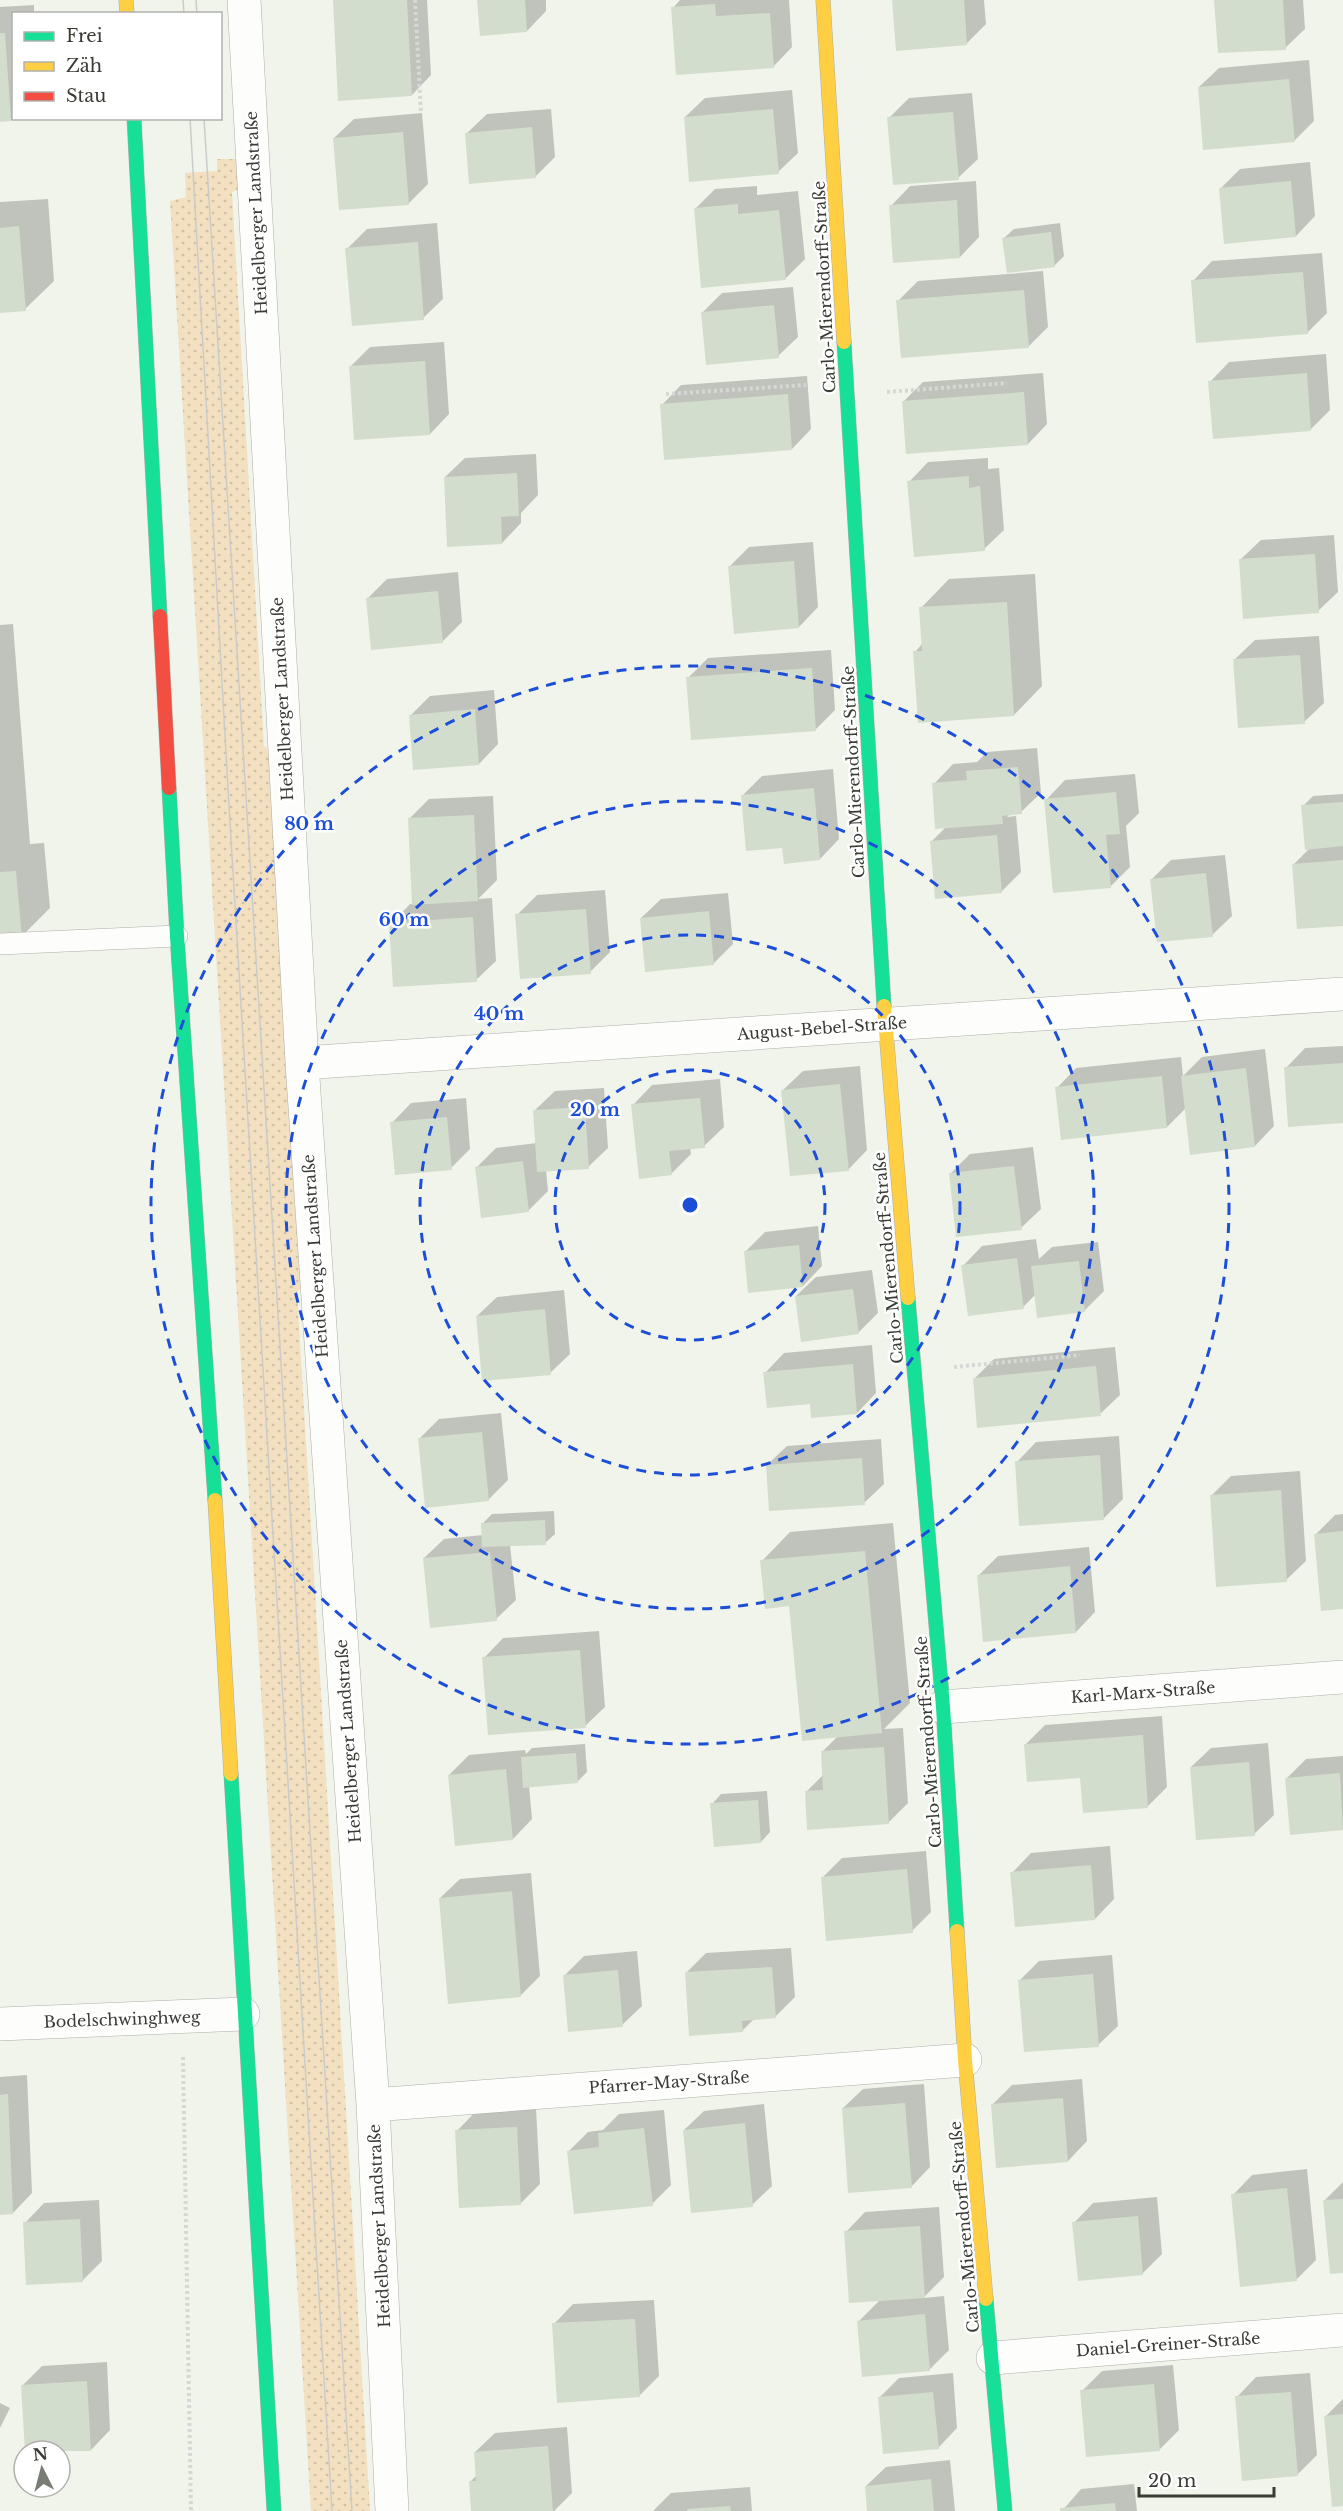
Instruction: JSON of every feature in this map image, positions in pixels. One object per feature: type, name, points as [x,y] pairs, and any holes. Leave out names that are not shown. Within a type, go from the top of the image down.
[{"type":"street","name":"Heidelberger Landstraße","points":[[244,0],[302,1063],[373,2105],[392,2511]]},
{"type":"street","name":"Carlo-Mierendorff-Straße","points":[[823,0],[885,1024],[943,1707],[965,2060],[1005,2511]]},
{"type":"street","points":[[134,120],[177,936],[216,1508],[243,2014],[274,2511]]},
{"type":"street","name":"August-Bebel-Straße","points":[[302,1063],[1343,994]]},
{"type":"street","name":"Karl-Marx-Straße","points":[[943,1707],[1343,1677]]},
{"type":"street","name":"Bodelschwinghweg","points":[[0,2024],[243,2014]]},
{"type":"street","name":"Pfarrer-May-Straße","points":[[373,2105],[965,2060]]},
{"type":"street","name":"Daniel-Greiner-Straße","points":[[993,2358],[1343,2330]]},
{"type":"lane","points":[[0,944],[177,936]]},
{"type":"path","points":[[415,0],[421,114]]},
{"type":"path","points":[[666,394],[1007,383]]},
{"type":"path","points":[[915,1371],[1080,1355]]},
{"type":"path","points":[[183,2017],[191,2511]]},
{"type":"shaded area","points":[[217,159],[242,159],[244,187],[232,192],[264,746],[275,756],[308,1281],[297,1292],[370,2511],[311,2511],[170,201],[186,197],[185,173],[217,171]]},
{"type":"building","points":[[333,0],[407,0],[412,96],[338,101]]},
{"type":"building","points":[[477,0],[525,0],[527,32],[480,36]]},
{"type":"building","points":[[892,0],[964,0],[967,45],[896,51]]},
{"type":"building","points":[[1214,0],[1283,0],[1286,50],[1218,53]]},
{"type":"building","points":[[715,4],[716,16],[770,13],[774,68],[676,75],[671,7]]},
{"type":"building","points":[[0,33],[5,33],[11,121],[0,122]]},
{"type":"building","points":[[1289,79],[1295,142],[1203,150],[1198,87]]},
{"type":"building","points":[[773,109],[779,174],[689,182],[684,117]]},
{"type":"building","points":[[953,112],[959,180],[893,185],[887,117]]},
{"type":"building","points":[[532,127],[536,178],[469,184],[465,133]]},
{"type":"building","points":[[403,132],[409,205],[339,210],[333,138]]},
{"type":"building","points":[[1291,181],[1296,237],[1224,244],[1219,188]]},
{"type":"building","points":[[957,200],[960,258],[893,263],[889,205]]},
{"type":"building","points":[[738,204],[738,214],[779,210],[786,280],[701,288],[694,208]]},
{"type":"building","points":[[19,226],[26,311],[0,313],[0,228]]},
{"type":"building","points":[[1051,232],[1055,267],[1007,273],[1002,238]]},
{"type":"building","points":[[418,242],[424,320],[352,326],[345,248]]},
{"type":"building","points":[[1303,272],[1308,334],[1196,343],[1191,280]]},
{"type":"building","points":[[1024,290],[1029,348],[901,358],[896,300]]},
{"type":"building","points":[[774,305],[779,358],[706,365],[701,312]]},
{"type":"building","points":[[425,361],[430,435],[354,440],[349,366]]},
{"type":"building","points":[[1307,373],[1311,431],[1213,439],[1208,381]]},
{"type":"building","points":[[1024,392],[1028,445],[906,454],[902,401]]},
{"type":"building","points":[[788,394],[792,450],[664,460],[660,404]]},
{"type":"building","points":[[517,473],[519,516],[501,517],[502,544],[447,547],[444,477]]},
{"type":"building","points":[[969,476],[969,488],[980,486],[985,551],[914,557],[907,481]]},
{"type":"building","points":[[1315,554],[1319,613],[1243,619],[1239,559]]},
{"type":"building","points":[[794,561],[799,628],[734,634],[728,566]]},
{"type":"building","points":[[438,591],[443,643],[371,650],[366,598]]},
{"type":"building","points":[[1007,602],[1014,716],[918,723],[913,651],[922,651],[919,607]]},
{"type":"building","points":[[1300,655],[1305,724],[1238,728],[1233,659]]},
{"type":"building","points":[[812,668],[816,731],[691,740],[686,677]]},
{"type":"building","points":[[475,709],[479,765],[413,770],[409,715]]},
{"type":"building","points":[[1018,767],[1022,814],[1002,816],[1003,824],[935,829],[932,783],[967,780],[966,771]]},
{"type":"building","points":[[814,788],[820,860],[784,864],[782,848],[746,851],[741,795]]},
{"type":"building","points":[[1116,792],[1120,834],[1106,835],[1111,888],[1053,893],[1044,799]]},
{"type":"building","points":[[1343,802],[1343,846],[1305,850],[1301,805]]},
{"type":"building","points":[[474,815],[478,901],[412,905],[408,818]]},
{"type":"building","points":[[997,835],[1002,893],[935,899],[930,841]]},
{"type":"building","points":[[1343,860],[1343,926],[1297,929],[1292,864]]},
{"type":"building","points":[[16,871],[22,938],[0,935],[0,872]]},
{"type":"building","points":[[1206,873],[1213,937],[1157,942],[1150,879]]},
{"type":"building","points":[[586,909],[591,974],[520,979],[515,914]]},
{"type":"building","points":[[709,911],[714,965],[645,972],[640,918]]},
{"type":"building","points":[[473,917],[477,982],[393,987],[389,923]]},
{"type":"building","points":[[1343,1063],[1343,1123],[1288,1127],[1284,1067]]},
{"type":"building","points":[[1246,1068],[1255,1147],[1190,1155],[1181,1076]]},
{"type":"building","points":[[1162,1076],[1167,1128],[1061,1140],[1055,1087]]},
{"type":"building","points":[[840,1084],[849,1171],[790,1176],[781,1090]]},
{"type":"building","points":[[700,1098],[705,1148],[669,1151],[672,1175],[639,1179],[631,1104]]},
{"type":"building","points":[[585,1107],[589,1169],[537,1172],[533,1110]]},
{"type":"building","points":[[447,1117],[452,1170],[395,1175],[390,1122]]},
{"type":"building","points":[[523,1161],[529,1212],[481,1218],[475,1167]]},
{"type":"building","points":[[1014,1166],[1022,1230],[956,1237],[949,1173]]},
{"type":"building","points":[[799,1245],[803,1287],[748,1293],[744,1251]]},
{"type":"building","points":[[1017,1258],[1024,1309],[968,1316],[961,1265]]},
{"type":"building","points":[[1079,1261],[1085,1312],[1037,1318],[1031,1266]]},
{"type":"building","points":[[853,1289],[859,1334],[801,1342],[795,1296]]},
{"type":"building","points":[[545,1309],[551,1375],[482,1381],[476,1316]]},
{"type":"building","points":[[853,1364],[857,1414],[811,1418],[810,1404],[767,1408],[763,1372]]},
{"type":"building","points":[[1096,1366],[1101,1416],[977,1428],[973,1378]]},
{"type":"building","points":[[482,1432],[489,1501],[425,1508],[418,1438]]},
{"type":"building","points":[[1100,1455],[1104,1520],[1019,1526],[1015,1461]]},
{"type":"building","points":[[862,1458],[865,1505],[769,1511],[766,1465]]},
{"type":"building","points":[[1281,1490],[1287,1582],[1216,1587],[1210,1495]]},
{"type":"building","points":[[545,1520],[546,1545],[482,1547],[481,1523]]},
{"type":"building","points":[[1343,1531],[1343,1609],[1321,1611],[1314,1534]]},
{"type":"building","points":[[865,1551],[882,1733],[802,1741],[789,1606],[765,1609],[760,1560]]},
{"type":"building","points":[[490,1552],[497,1621],[430,1628],[423,1558]]},
{"type":"building","points":[[1070,1566],[1076,1633],[983,1642],[977,1575]]},
{"type":"building","points":[[580,1650],[586,1728],[488,1735],[482,1657]]},
{"type":"building","points":[[1143,1735],[1148,1808],[1083,1813],[1080,1778],[1027,1782],[1024,1744]]},
{"type":"building","points":[[884,1747],[889,1824],[807,1830],[805,1791],[823,1790],[821,1751]]},
{"type":"building","points":[[576,1753],[578,1783],[523,1788],[521,1757]]},
{"type":"building","points":[[1249,1762],[1255,1836],[1196,1840],[1190,1767]]},
{"type":"building","points":[[506,1769],[513,1840],[455,1846],[448,1775]]},
{"type":"building","points":[[1340,1773],[1343,1830],[1290,1835],[1285,1778]]},
{"type":"building","points":[[758,1800],[761,1843],[714,1847],[710,1803]]},
{"type":"building","points":[[1091,1865],[1095,1920],[1015,1927],[1010,1872]]},
{"type":"building","points":[[907,1869],[913,1933],[826,1941],[821,1877]]},
{"type":"building","points":[[512,1891],[521,1997],[448,2004],[439,1898]]},
{"type":"building","points":[[772,1967],[776,2018],[742,2021],[743,2032],[689,2036],[685,1972]]},
{"type":"building","points":[[618,1970],[623,2027],[568,2032],[563,1975]]},
{"type":"building","points":[[1093,1974],[1099,2047],[1024,2052],[1018,1980]]},
{"type":"building","points":[[8,2094],[13,2214],[0,2215],[0,2095]]},
{"type":"building","points":[[1063,2098],[1068,2162],[996,2168],[991,2104]]},
{"type":"building","points":[[905,2103],[912,2188],[848,2193],[842,2108]]},
{"type":"building","points":[[745,2123],[753,2207],[691,2213],[683,2130]]},
{"type":"building","points":[[517,2127],[521,2205],[459,2208],[455,2130]]},
{"type":"building","points":[[644,2128],[653,2206],[574,2214],[567,2151],[599,2147],[598,2133]]},
{"type":"building","points":[[1287,2188],[1297,2281],[1240,2287],[1231,2194]]},
{"type":"building","points":[[1343,2199],[1343,2273],[1330,2274],[1323,2200]]},
{"type":"building","points":[[1138,2216],[1143,2275],[1078,2281],[1072,2222]]},
{"type":"building","points":[[80,2219],[83,2282],[26,2285],[23,2222]]},
{"type":"building","points":[[920,2226],[925,2298],[849,2303],[844,2231]]},
{"type":"building","points":[[925,2314],[930,2371],[862,2377],[857,2321]]},
{"type":"building","points":[[635,2319],[640,2397],[557,2403],[552,2323]]},
{"type":"building","points":[[87,2381],[91,2451],[72,2451],[72,2439],[24,2439],[21,2385]]},
{"type":"building","points":[[1154,2384],[1160,2451],[1086,2457],[1080,2390]]},
{"type":"building","points":[[933,2392],[939,2449],[883,2454],[878,2397]]},
{"type":"building","points":[[1291,2392],[1298,2476],[1242,2481],[1235,2396]]},
{"type":"building","points":[[1343,2414],[1343,2506],[1332,2507],[1324,2416]]},
{"type":"building","points":[[548,2446],[553,2511],[471,2511],[469,2481],[476,2481],[474,2452]]},
{"type":"building","points":[[931,2479],[934,2511],[867,2511],[865,2486]]},
{"type":"building","points":[[1115,2503],[1116,2511],[1060,2511],[1060,2508]]},
{"type":"building","points":[[730,2506],[731,2511],[687,2511],[687,2509]]},
{"type":"tram line","points":[[183,0],[184,12]]},
{"type":"tram line","points":[[196,0],[197,12]]},
{"type":"tram line","points":[[190,120],[229,806],[332,2511]]},
{"type":"tram line","points":[[204,120],[352,2511]]},
{"type":"traffic: fast","points":[[134,120],[160,616]]},
{"type":"traffic: fast","points":[[844,342],[884,1006]]},
{"type":"traffic: fast","points":[[169,788],[215,1500]]},
{"type":"traffic: fast","points":[[908,1298],[943,1707],[957,1931]]},
{"type":"traffic: fast","points":[[231,1774],[274,2511]]},
{"type":"traffic: fast","points":[[986,2299],[1005,2511]]},
{"type":"traffic: slow","points":[[126,0],[127,12]]},
{"type":"traffic: slow","points":[[823,0],[844,342]]},
{"type":"traffic: slow","points":[[884,1006],[908,1298]]},
{"type":"traffic: slow","points":[[215,1500],[231,1774]]},
{"type":"traffic: slow","points":[[957,1931],[965,2060],[986,2299]]},
{"type":"traffic: jam","points":[[160,616],[169,788]]}]
